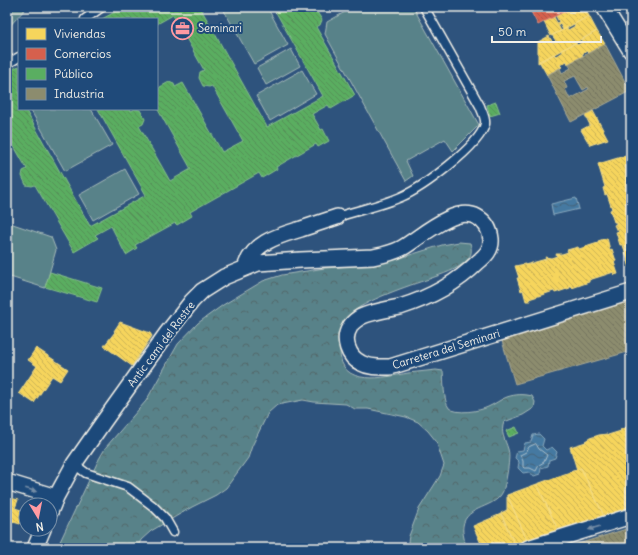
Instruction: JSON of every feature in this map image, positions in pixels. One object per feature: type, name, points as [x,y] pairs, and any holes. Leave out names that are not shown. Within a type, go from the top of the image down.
[{"type":"street","points":[[606,8],[631,51]]},
{"type":"street","name":"Carretera del Seminari","points":[[245,268],[258,263],[373,257],[387,254],[401,248],[446,220],[462,214],[474,216],[483,220],[489,230],[491,241],[489,251],[465,274],[433,295],[400,307],[360,317],[350,326],[346,340],[350,354],[360,363],[374,368],[390,367],[631,292]]},
{"type":"street","points":[[245,268],[247,261],[254,251],[262,244],[284,234],[337,217]]},
{"type":"street","name":"Antic camí del Rastre","points":[[56,497],[74,464],[142,367],[192,301],[214,283],[245,268]]},
{"type":"street","points":[[7,482],[56,497]]},
{"type":"street","points":[[528,548],[631,516]]},
{"type":"street","points":[[35,548],[40,537]]},
{"type":"lane","points":[[86,18],[102,7]]},
{"type":"lane","points":[[337,217],[374,207],[416,189],[458,160],[481,132],[485,124],[480,106],[424,7]]},
{"type":"lane","points":[[7,64],[18,58]]},
{"type":"lane","points":[[74,464],[86,473],[128,487],[153,506],[165,518],[173,532]]},
{"type":"green space","points":[[7,7],[27,7],[7,29]]},
{"type":"green space","points":[[222,7],[267,7],[288,45],[254,64]]},
{"type":"green space","points":[[354,7],[413,7],[479,125],[453,151],[445,139],[406,161],[413,176],[406,181],[325,34],[327,22]]},
{"type":"green space","points":[[291,49],[300,66],[266,85],[257,68]]},
{"type":"green space","points":[[302,70],[316,94],[270,121],[256,96]]},
{"type":"green space","points":[[31,110],[92,110],[112,145],[65,171]]},
{"type":"green space","points":[[125,169],[139,194],[93,220],[79,195]]},
{"type":"green space","points":[[7,222],[51,237],[56,250],[45,288],[7,276]]},
{"type":"green space","points":[[459,242],[470,243],[471,254],[469,258],[459,266],[375,299],[349,315],[343,327],[340,350],[342,362],[347,371],[365,378],[388,377],[436,370],[443,371],[447,405],[452,410],[462,412],[474,411],[491,406],[514,395],[532,396],[535,402],[534,408],[523,415],[504,422],[503,433],[509,452],[509,457],[508,470],[503,491],[494,501],[475,510],[465,519],[463,534],[466,548],[407,548],[409,536],[419,509],[440,476],[444,465],[436,441],[428,431],[418,422],[406,417],[368,409],[355,409],[346,404],[303,400],[277,405],[268,413],[252,446],[248,458],[226,488],[151,531],[141,540],[137,548],[57,548],[106,447],[146,401],[178,344],[198,323],[223,305],[263,281],[282,275],[325,268],[363,265],[397,259],[442,245]]},
{"type":"water","points":[[576,198],[579,209],[553,215],[551,204]]},
{"type":"water","points":[[539,434],[544,439],[542,446],[546,450],[552,447],[557,452],[555,458],[549,460],[548,466],[541,468],[540,474],[534,476],[529,472],[523,473],[518,468],[519,462],[515,458],[517,451],[523,450],[525,443],[531,442],[533,435]]},
{"type":"building: Viviendas","points":[[573,7],[584,7],[589,16],[563,30],[560,24],[558,25],[561,31],[551,36],[544,22],[554,17],[557,23],[559,22],[556,16]]},
{"type":"building: Viviendas","points":[[589,16],[597,31],[538,63],[538,42],[549,36],[553,43],[556,41],[552,35],[567,28],[568,30],[575,26],[574,24]]},
{"type":"building: Viviendas","points":[[597,31],[605,44],[588,54],[587,51],[582,54],[583,56],[568,64],[567,61],[560,65],[562,67],[547,75],[539,61],[554,54],[556,56],[562,52],[561,50],[576,43],[577,45],[583,42],[581,40]]},
{"type":"building: Viviendas","points":[[593,111],[608,139],[590,145],[581,130],[590,125],[585,115]]},
{"type":"building: Viviendas","points":[[631,154],[630,268],[623,245],[620,245],[616,232],[619,231],[614,225],[616,222],[614,222],[610,210],[612,209],[607,194],[605,195],[603,188],[605,187],[598,164]]},
{"type":"building: Viviendas","points":[[607,238],[610,250],[612,249],[616,261],[614,262],[618,274],[614,275],[614,272],[589,280],[589,282],[572,288],[570,286],[570,288],[555,293],[554,291],[529,299],[530,301],[526,301],[523,290],[521,291],[515,266],[525,265],[546,259],[545,257],[551,258],[557,256],[556,254],[568,252],[567,250],[578,247],[579,249],[598,243],[598,241]]},
{"type":"building: Viviendas","points":[[120,322],[150,333],[152,336],[132,366],[104,346],[115,332],[114,331]]},
{"type":"building: Viviendas","points":[[36,348],[68,369],[60,381],[52,376],[34,403],[19,393],[37,366],[28,360]]},
{"type":"building: Viviendas","points":[[631,425],[631,507],[604,516],[581,468],[577,470],[570,447],[586,442],[585,441],[590,438],[599,435],[608,435],[621,431],[620,430]]},
{"type":"building: Viviendas","points":[[581,468],[604,516],[558,530],[537,484]]},
{"type":"building: Viviendas","points":[[537,484],[558,530],[527,540],[507,495]]},
{"type":"building: Viviendas","points":[[507,495],[527,540],[514,543],[501,513],[507,510]]},
{"type":"building: Viviendas","points":[[7,497],[18,500],[15,508],[18,509],[18,523],[10,521],[9,525],[7,524]]},
{"type":"building: Viviendas","points":[[501,514],[514,543],[500,548],[483,548],[473,526]]},
{"type":"building: Comercios","points":[[573,7],[538,25],[529,8]]},
{"type":"building: Público","points":[[124,7],[200,7],[267,127],[323,96],[273,7],[305,7],[308,12],[311,10],[317,12],[322,20],[320,25],[316,27],[355,95],[331,109],[328,105],[312,114],[321,130],[323,129],[329,141],[318,147],[316,144],[276,167],[277,169],[262,178],[259,173],[190,212],[192,216],[177,225],[175,223],[135,245],[137,248],[126,255],[111,226],[95,235],[98,238],[74,252],[35,185],[26,185],[22,176],[23,171],[27,169],[7,134],[7,72],[18,66],[18,110],[26,110],[90,226],[146,195],[99,110],[140,110],[145,119],[143,124],[139,126],[170,181],[191,169],[158,110],[158,96],[160,95],[158,92],[160,87],[169,82],[174,84],[175,87],[183,83],[222,152],[243,141],[212,86],[203,86],[199,78],[200,72],[204,70],[173,15],[158,23],[158,18],[104,18]]},
{"type":"building: Público","points":[[496,102],[500,113],[490,116],[487,105]]},
{"type":"building: Público","points":[[50,272],[102,288],[97,302],[45,287]]},
{"type":"building: Público","points":[[516,427],[519,433],[509,437],[506,431]]},
{"type":"building: Industria","points":[[605,44],[630,91],[571,122],[547,75],[560,68],[562,73],[571,68],[568,64]],"holes":[[[575,76],[583,90],[588,87],[589,89],[570,99],[565,89],[567,88],[564,81]]]},
{"type":"building: Industria","points":[[631,301],[631,351],[515,384],[502,341]]},
{"type":"building: Industria","points":[[631,527],[631,548],[565,548],[623,530]]},
{"type":"place","name":"Seminari","points":[[182,28]]}]
